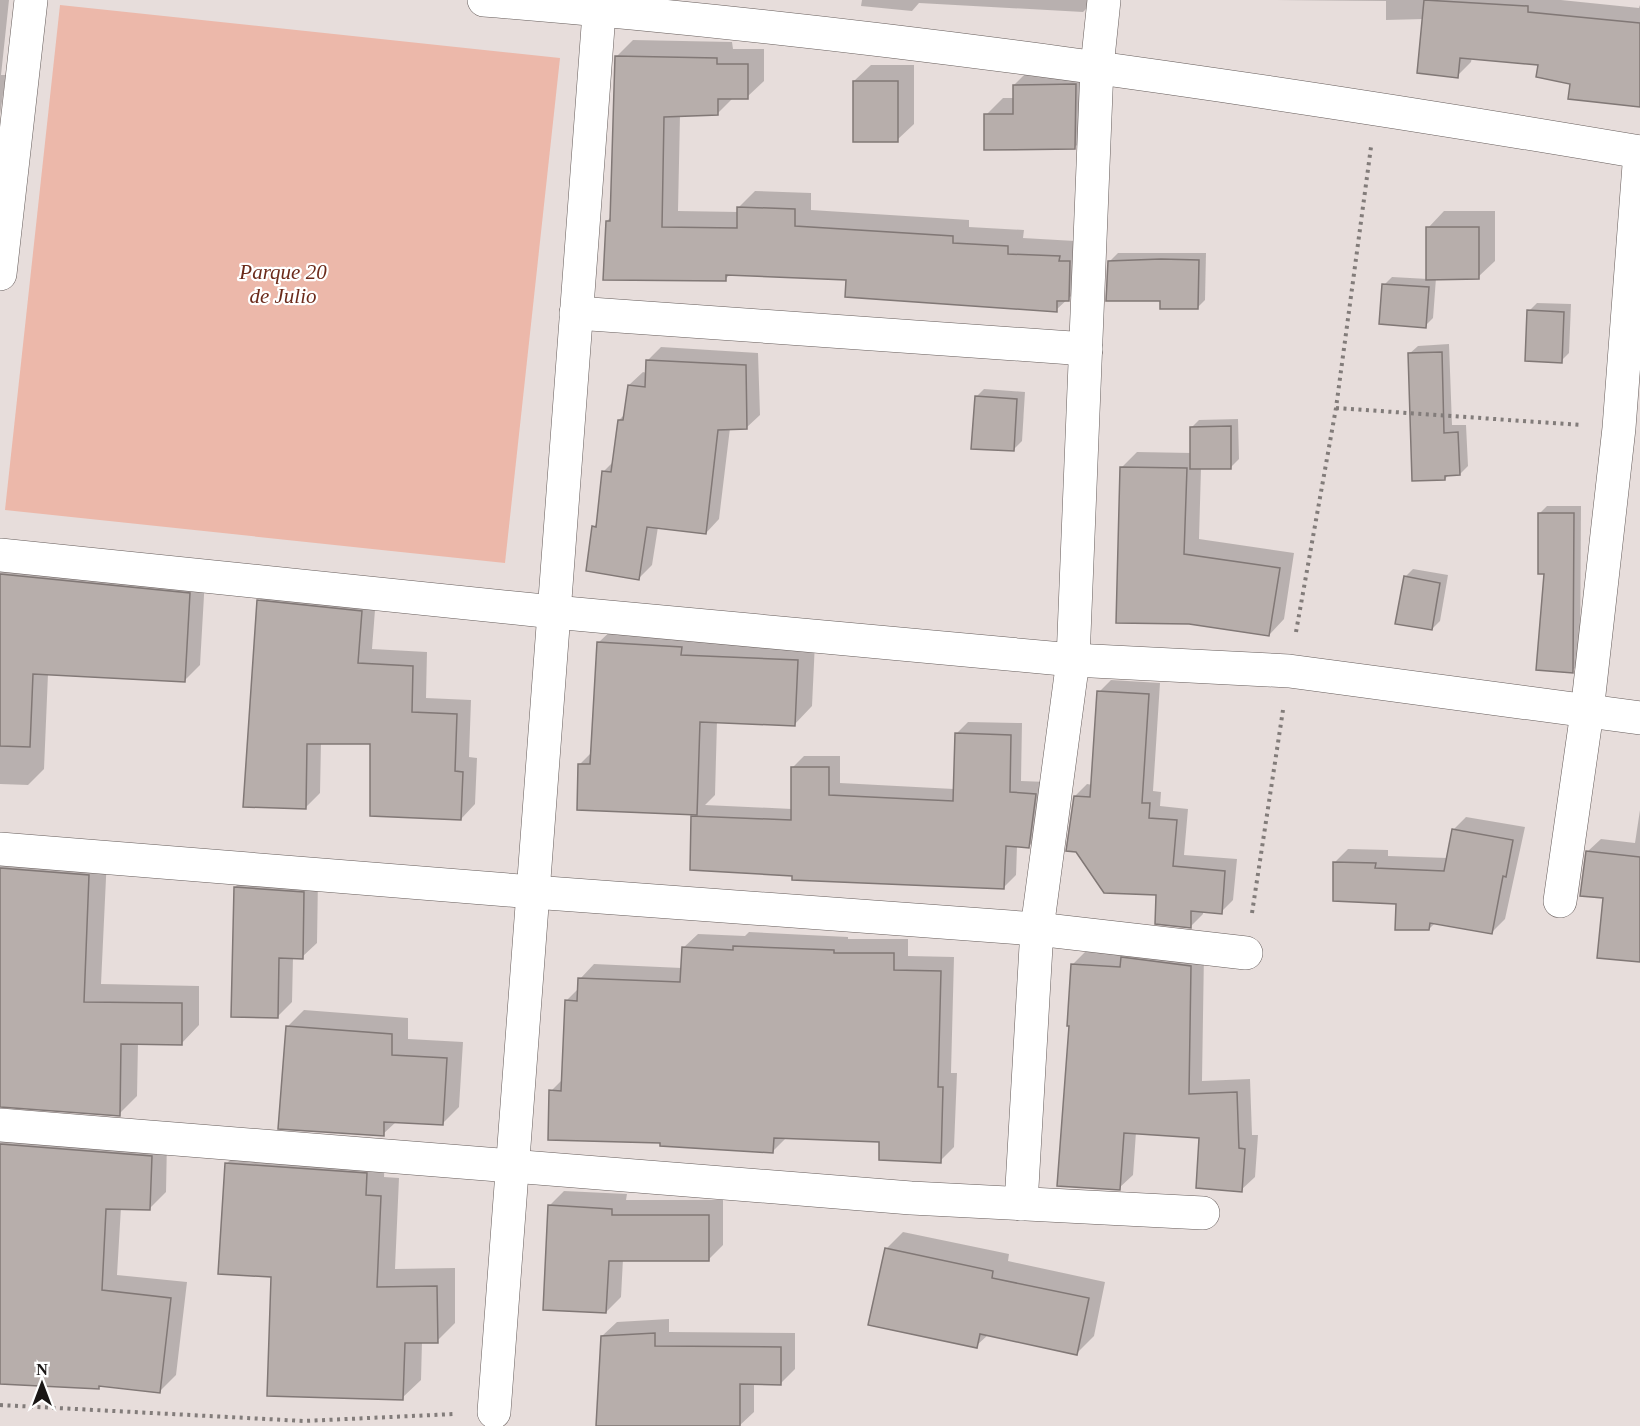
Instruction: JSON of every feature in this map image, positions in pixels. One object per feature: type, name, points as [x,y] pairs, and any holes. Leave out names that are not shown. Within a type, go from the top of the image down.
[{"type":"street","points":[[1,264],[31,0]]},
{"type":"street","points":[[484,0],[599,5],[1097,67],[1376,108],[1640,152],[1619,428],[1587,712],[1560,901]]},
{"type":"street","points":[[1021,1204],[1037,929],[1073,660],[1097,67],[1104,0]]},
{"type":"street","points":[[494,1419],[599,5]]},
{"type":"street","points":[[576,313],[1086,349]]},
{"type":"street","points":[[0,555],[554,612],[1073,660],[1289,671],[1640,718]]},
{"type":"street","points":[[0,849],[533,892],[1037,929],[1246,953]]},
{"type":"street","points":[[0,1125],[1021,1204],[1203,1213]]},
{"type":"path","points":[[1246,953],[1289,671],[1336,408],[1376,108]]},
{"type":"path","points":[[1336,408],[1619,428]]},
{"type":"path","points":[[0,1405],[304,1421],[494,1419]]},
{"type":"green space","name":"Parque 20 de Julio","points":[[60,5],[560,58],[505,563],[5,510]]},
{"type":"building","points":[[1424,0],[1528,6],[1528,12],[1640,23],[1640,107],[1568,99],[1570,84],[1536,77],[1538,65],[1460,58],[1458,78],[1417,73]]},
{"type":"building","points":[[615,56],[717,58],[717,64],[748,64],[748,99],[718,99],[718,115],[664,117],[662,227],[737,228],[737,207],[795,209],[795,226],[953,236],[953,243],[1008,246],[1008,254],[1060,256],[1059,261],[1070,261],[1069,301],[1057,301],[1057,312],[845,297],[846,280],[726,275],[726,281],[603,280],[606,221],[610,221]]},
{"type":"building","points":[[853,81],[898,81],[898,142],[853,142]]},
{"type":"building","points":[[1076,84],[1075,149],[984,150],[984,114],[1013,114],[1013,85]]},
{"type":"building","points":[[1426,227],[1479,227],[1479,279],[1426,280]]},
{"type":"building","points":[[1199,260],[1198,309],[1160,309],[1160,301],[1106,301],[1108,261]]},
{"type":"building","points":[[1382,284],[1429,287],[1426,328],[1379,324]]},
{"type":"building","points":[[1527,310],[1564,312],[1562,363],[1525,361]]},
{"type":"building","points":[[1442,352],[1444,433],[1458,432],[1460,475],[1445,476],[1445,480],[1412,481],[1408,353]]},
{"type":"building","points":[[646,360],[746,365],[747,429],[718,430],[706,534],[647,527],[639,580],[586,571],[592,526],[596,527],[602,471],[611,472],[618,420],[623,420],[628,385],[645,387]]},
{"type":"building","points":[[975,396],[1017,399],[1014,451],[971,449]]},
{"type":"building","points":[[1231,426],[1231,469],[1190,469],[1190,427]]},
{"type":"building","points":[[1120,467],[1187,468],[1184,554],[1280,568],[1269,636],[1189,624],[1116,623]]},
{"type":"building","points":[[1538,513],[1574,513],[1573,673],[1536,670],[1544,574],[1538,574]]},
{"type":"building","points":[[0,574],[190,593],[185,682],[33,674],[30,747],[0,746]]},
{"type":"building","points":[[1404,576],[1440,583],[1432,630],[1395,624]]},
{"type":"building","points":[[257,600],[362,611],[358,663],[413,666],[412,712],[457,714],[455,771],[463,772],[461,820],[370,816],[370,744],[307,744],[306,809],[243,807]]},
{"type":"building","points":[[597,642],[682,647],[681,655],[798,660],[795,726],[700,722],[697,815],[577,810],[578,764],[590,764]]},
{"type":"building","points":[[1097,691],[1149,694],[1142,803],[1150,803],[1149,818],[1177,820],[1173,866],[1225,871],[1222,914],[1191,911],[1191,928],[1155,924],[1156,895],[1104,893],[1076,852],[1066,851],[1074,796],[1090,797]]},
{"type":"building","points":[[955,733],[1011,735],[1010,792],[1036,794],[1029,848],[1006,846],[1004,889],[792,880],[792,876],[690,870],[691,816],[791,820],[791,767],[829,767],[829,795],[953,801]]},
{"type":"building","points":[[1452,829],[1513,840],[1506,877],[1503,876],[1492,934],[1430,923],[1429,930],[1395,930],[1396,904],[1333,901],[1333,862],[1376,863],[1375,868],[1444,871]]},
{"type":"building","points":[[1586,851],[1640,857],[1640,962],[1597,958],[1603,898],[1580,896]]},
{"type":"building","points":[[0,868],[89,875],[84,1002],[182,1003],[182,1045],[121,1044],[120,1116],[0,1107]]},
{"type":"building","points":[[234,887],[304,892],[303,959],[279,958],[278,1018],[231,1017]]},
{"type":"building","points":[[733,946],[834,950],[834,953],[894,953],[894,970],[941,971],[938,1087],[943,1087],[941,1163],[879,1160],[879,1142],[774,1138],[773,1153],[660,1146],[660,1143],[548,1140],[549,1090],[561,1091],[565,1000],[577,1001],[578,978],[680,982],[682,947],[733,950]]},
{"type":"building","points":[[1121,957],[1191,966],[1189,1094],[1237,1092],[1239,1148],[1245,1149],[1242,1192],[1196,1188],[1199,1138],[1124,1133],[1120,1190],[1057,1186],[1069,1026],[1067,1026],[1071,964],[1120,967]]},
{"type":"building","points":[[286,1026],[392,1034],[392,1055],[447,1058],[443,1125],[384,1122],[384,1136],[278,1129]]},
{"type":"building","points":[[0,1144],[152,1156],[150,1210],[106,1209],[102,1290],[171,1298],[160,1393],[99,1386],[99,1389],[0,1384]]},
{"type":"building","points":[[225,1163],[367,1173],[366,1195],[381,1196],[377,1287],[437,1286],[438,1343],[405,1343],[403,1400],[267,1396],[271,1277],[218,1274]]},
{"type":"building","points":[[548,1205],[612,1209],[612,1215],[709,1215],[709,1261],[609,1261],[606,1313],[543,1310]]},
{"type":"building","points":[[885,1248],[993,1271],[992,1278],[1089,1298],[1077,1355],[980,1334],[977,1348],[868,1325]]},
{"type":"building","points":[[655,1333],[655,1346],[781,1347],[781,1385],[740,1384],[740,1426],[596,1426],[601,1336]]}]
